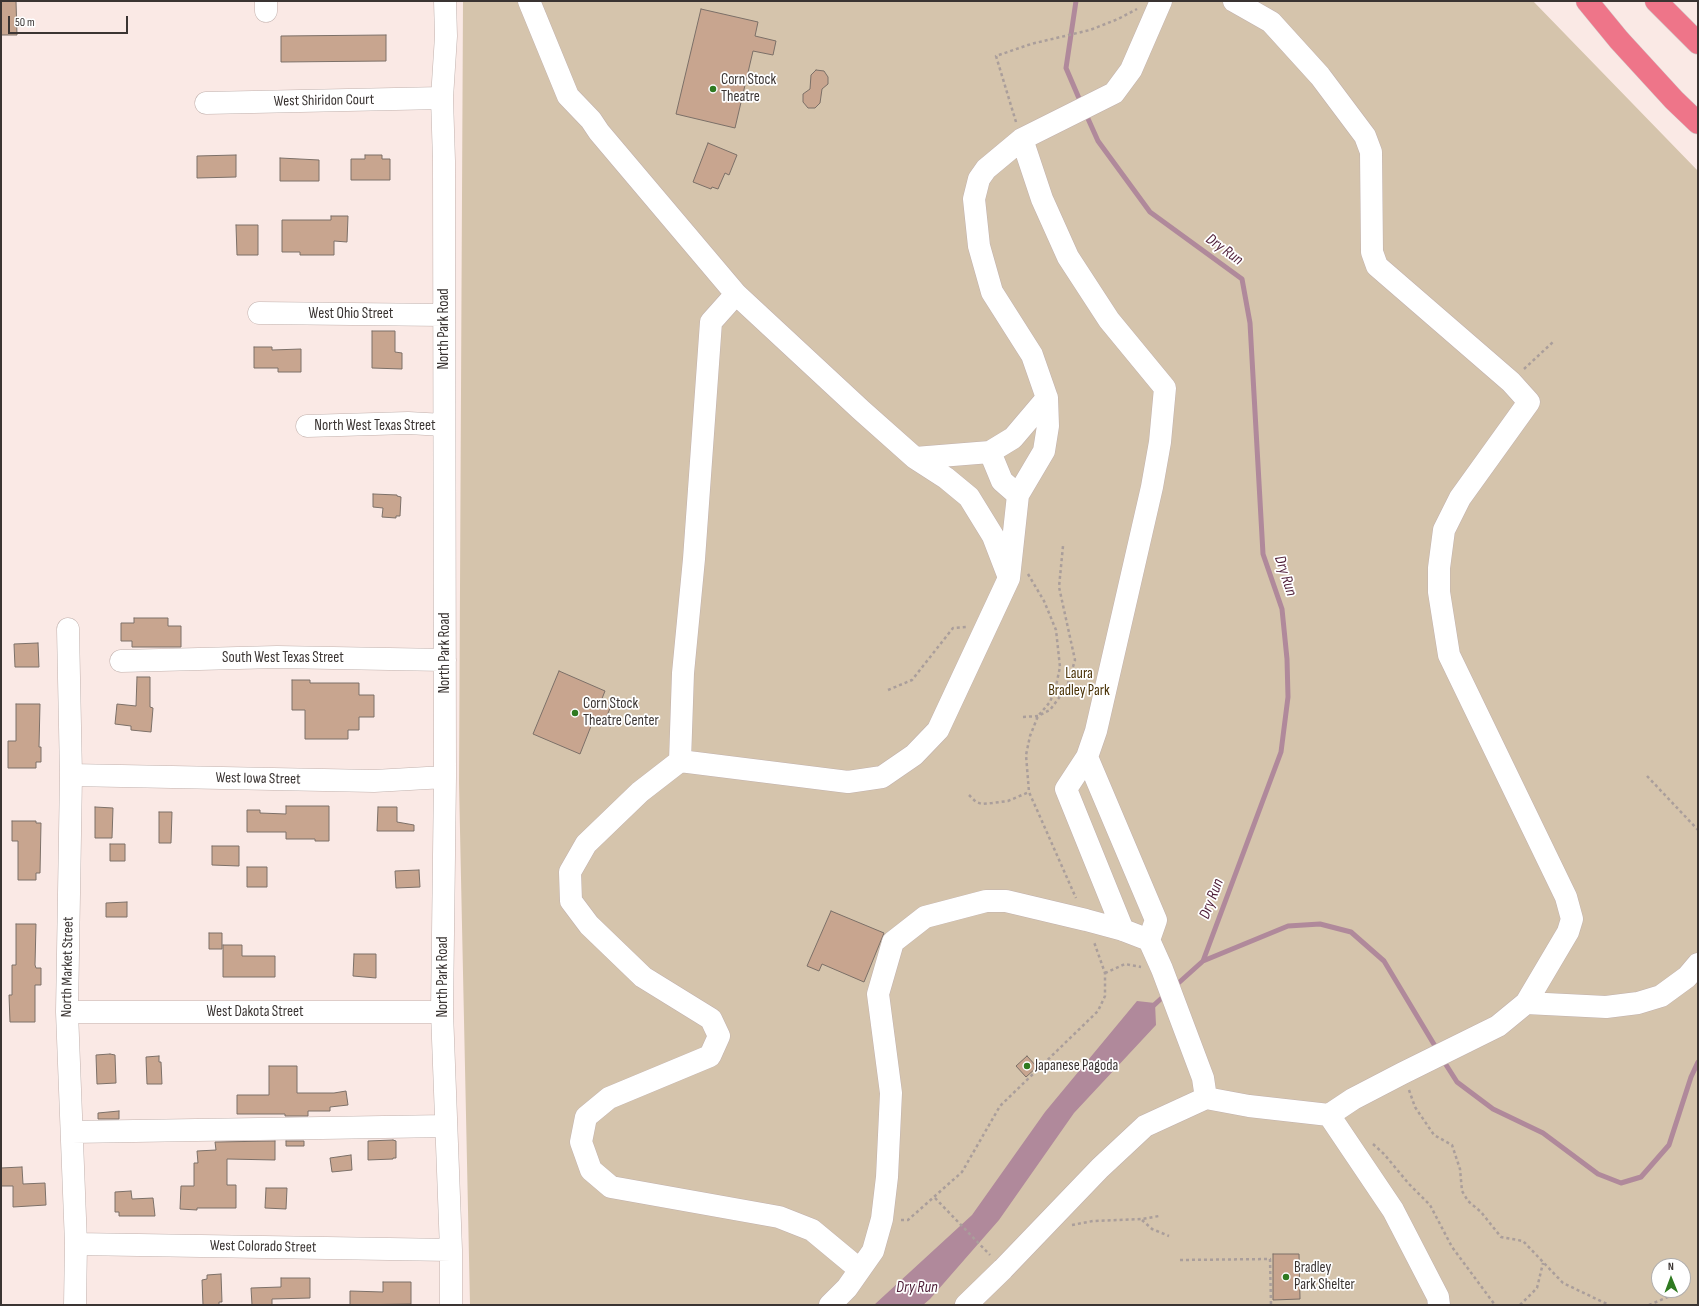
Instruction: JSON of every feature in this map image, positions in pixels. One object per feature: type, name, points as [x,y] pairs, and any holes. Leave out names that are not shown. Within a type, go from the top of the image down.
[{"type":"highway","points":[[1587,1],[1619,40],[1674,100],[1698,123]]},
{"type":"highway","points":[[1656,1],[1698,44]]},
{"type":"street","name":"North Park Road","points":[[445,1],[446,36],[442,98],[444,161],[445,660],[442,1012],[451,1250],[451,1305]]},
{"type":"street","points":[[529,1],[568,96],[591,120],[599,132],[736,294],[860,410],[915,458],[946,478],[969,496],[1018,576]]},
{"type":"street","points":[[860,1269],[812,1230],[779,1217],[611,1187],[592,1170],[581,1142],[586,1117],[609,1098],[710,1056],[719,1036],[711,1019],[643,977],[589,925],[571,901],[570,872],[586,844],[640,792],[680,761],[848,782],[882,777],[914,755],[938,730],[986,627],[1018,576],[1018,495],[1044,452],[1048,426],[1047,398],[1032,355],[992,292],[979,246],[974,199],[979,179],[986,169],[1022,139],[1114,93],[1131,70],[1161,1]]},
{"type":"street","points":[[966,1305],[1100,1168],[1145,1126],[1206,1098],[1249,1106],[1329,1115],[1354,1099],[1406,1080],[1498,1026],[1526,1003],[1568,932],[1572,919],[1566,896],[1450,655],[1439,592],[1439,568],[1444,530],[1460,498],[1529,402],[1511,382],[1377,266],[1372,252],[1371,152],[1365,136],[1320,76],[1271,22],[1234,1]]},
{"type":"street","name":"West Shiridon Court","points":[[206,103],[442,98]]},
{"type":"street","points":[[1022,139],[1042,199],[1068,257],[1109,320],[1165,388],[1160,442],[1152,488],[1096,731],[1087,757],[1066,789],[1123,930]]},
{"type":"street","points":[[680,761],[683,678],[694,559],[711,322],[736,294]]},
{"type":"street","name":"West Ohio Street","points":[[259,313],[444,315]]},
{"type":"street","points":[[915,458],[990,452],[1013,438],[1047,398]]},
{"type":"street","name":"North West Texas Street","points":[[307,426],[408,423],[444,425]]},
{"type":"street","points":[[990,452],[1002,480],[1018,495]]},
{"type":"street","name":"North Market Street","points":[[68,629],[71,775],[67,1012],[76,1244],[75,1305]]},
{"type":"street","name":"South West Texas Street","points":[[121,661],[277,657],[445,660]]},
{"type":"street","points":[[1087,757],[1156,920],[1149,940],[1152,968],[1181,1018],[1203,1078],[1206,1098]]},
{"type":"street","name":"West Iowa Street","points":[[71,775],[374,781],[445,777]]},
{"type":"street","points":[[830,1305],[847,1288],[873,1251],[882,1219],[887,1177],[891,1093],[878,994],[893,942],[925,917],[986,901],[1006,901],[1086,920],[1123,930],[1149,940]]},
{"type":"street","points":[[1526,1003],[1606,1007],[1638,1003],[1661,996],[1687,977],[1698,964]]},
{"type":"street","name":"West Dakota Street","points":[[67,1012],[442,1012]]},
{"type":"street","points":[[1329,1115],[1393,1210],[1438,1297],[1439,1305]]},
{"type":"street","points":[[72,1132],[446,1126]]},
{"type":"street","name":"West Colorado Street","points":[[76,1244],[451,1250]]},
{"type":"path","points":[[1022,139],[996,56],[1031,44],[1090,30],[1118,19],[1138,8]]},
{"type":"path","points":[[1511,382],[1553,342]]},
{"type":"path","points":[[1023,718],[1038,716],[1050,710],[1067,687],[1075,660],[1059,587],[1063,546]]},
{"type":"path","points":[[882,1219],[908,1220],[935,1198],[962,1172],[1000,1106],[1098,1011],[1105,996],[1105,973],[1086,920],[1029,792],[1026,755],[1030,736],[1038,716],[1050,702],[1056,686],[1060,667],[1056,630],[1044,601],[1018,576]]},
{"type":"path","points":[[888,690],[912,680],[953,628],[986,627]]},
{"type":"path","points":[[1647,776],[1698,830]]},
{"type":"path","points":[[968,796],[976,802],[982,804],[1008,801],[1029,792]]},
{"type":"path","points":[[1105,973],[1125,964],[1152,968]]},
{"type":"path","points":[[1406,1080],[1415,1107],[1424,1122],[1434,1135],[1452,1145],[1460,1168],[1462,1191],[1468,1202],[1482,1212],[1501,1237],[1523,1241],[1563,1283],[1609,1305]]},
{"type":"path","points":[[1371,1142],[1384,1154],[1409,1184],[1430,1204],[1452,1247],[1495,1305]]},
{"type":"path","points":[[935,1198],[987,1253]]},
{"type":"path","points":[[1067,1227],[1093,1221],[1142,1219],[1159,1216]]},
{"type":"path","points":[[1142,1219],[1152,1229],[1169,1236]]},
{"type":"path","points":[[1180,1260],[1270,1259],[1270,1305]]},
{"type":"path","points":[[1520,1305],[1537,1288],[1543,1263]]},
{"type":"path","points":[[1649,1305],[1666,1298]]},
{"type":"green space","name":"Laura Bradley Park","points":[[463,1],[1533,1],[1698,171],[1698,1305],[470,1305],[459,783]]},
{"type":"water","name":"Dry Run","points":[[1137,1001],[1155,1003],[1156,1025],[1074,1113],[999,1220],[930,1299],[923,1305],[874,1305],[972,1215],[1045,1112]]},
{"type":"building","points":[[1,1],[16,1],[17,35],[1,35]]},
{"type":"building","points":[[701,9],[758,22],[755,36],[776,41],[773,55],[753,51],[735,128],[676,114]]},
{"type":"building","points":[[386,35],[386,61],[281,62],[281,36]]},
{"type":"building","points":[[816,70],[824,71],[828,77],[828,84],[822,89],[820,103],[815,108],[808,108],[803,102],[803,94],[810,89],[811,75]]},
{"type":"building","points":[[708,143],[737,155],[729,175],[725,173],[718,189],[712,187],[711,189],[693,182]]},
{"type":"building","points":[[236,155],[236,177],[197,178],[197,156]]},
{"type":"building","points":[[365,155],[382,155],[382,159],[390,159],[390,180],[351,180],[351,159],[365,159]]},
{"type":"building","points":[[280,158],[319,160],[319,181],[280,181]]},
{"type":"building","points":[[331,216],[348,216],[347,242],[334,241],[334,255],[300,255],[300,252],[282,252],[282,220],[331,220]]},
{"type":"building","points":[[236,225],[258,225],[258,255],[237,255]]},
{"type":"building","points":[[372,331],[395,331],[395,352],[402,353],[402,369],[372,368]]},
{"type":"building","points":[[254,347],[272,347],[272,350],[301,349],[301,372],[278,372],[278,368],[254,368]]},
{"type":"building","points":[[373,494],[397,495],[401,497],[400,516],[396,516],[396,518],[382,517],[383,508],[373,507]]},
{"type":"building","points":[[134,618],[168,618],[168,626],[181,626],[181,647],[132,647],[132,641],[121,641],[121,623],[134,623]]},
{"type":"building","points":[[38,643],[39,667],[15,667],[14,644]]},
{"type":"building","name":"Corn Stock Theatre Center","points":[[559,671],[605,691],[601,701],[611,706],[603,725],[593,721],[580,754],[533,734]]},
{"type":"building","points":[[137,677],[150,677],[150,707],[153,708],[151,732],[131,730],[131,726],[115,724],[117,704],[136,706]]},
{"type":"building","points":[[292,680],[310,680],[310,683],[359,683],[359,695],[374,695],[374,717],[359,717],[359,730],[348,730],[348,739],[305,739],[305,710],[292,710]]},
{"type":"building","points":[[16,704],[40,704],[39,747],[41,747],[41,762],[36,762],[36,768],[8,768],[8,741],[16,741]]},
{"type":"building","points":[[286,806],[329,806],[329,841],[315,841],[315,839],[286,839],[286,832],[247,832],[247,810],[260,810],[260,813],[286,814]]},
{"type":"building","points":[[95,807],[113,808],[112,838],[95,838]]},
{"type":"building","points":[[378,807],[397,807],[397,822],[414,825],[414,831],[377,831]]},
{"type":"building","points":[[159,812],[172,812],[171,843],[159,843]]},
{"type":"building","points":[[12,821],[36,821],[36,823],[41,823],[40,873],[36,873],[36,880],[18,880],[18,841],[12,841]]},
{"type":"building","points":[[110,844],[125,844],[125,861],[110,861]]},
{"type":"building","points":[[212,846],[239,846],[239,866],[212,865]]},
{"type":"building","points":[[247,867],[267,867],[267,887],[247,887]]},
{"type":"building","points":[[419,870],[420,887],[396,888],[395,871]]},
{"type":"building","points":[[127,902],[127,917],[106,917],[106,903]]},
{"type":"building","points":[[831,911],[884,933],[864,982],[822,964],[819,971],[807,966]]},
{"type":"building","points":[[16,924],[36,924],[35,965],[36,968],[41,968],[41,985],[35,985],[35,1022],[10,1022],[9,995],[12,995],[12,965],[16,965]]},
{"type":"building","points":[[209,933],[222,933],[222,949],[209,949]]},
{"type":"building","points":[[223,945],[242,945],[242,956],[275,956],[275,977],[223,977]]},
{"type":"building","points":[[354,954],[376,954],[376,978],[353,976]]},
{"type":"building","points":[[96,1055],[115,1055],[116,1083],[97,1084]]},
{"type":"building","points":[[159,1056],[159,1062],[161,1062],[162,1084],[147,1084],[146,1057]]},
{"type":"building","name":"Japanese Pagoda","points":[[1027,1056],[1037,1067],[1026,1077],[1016,1066]]},
{"type":"building","points":[[269,1066],[297,1066],[297,1093],[334,1093],[346,1091],[348,1105],[330,1107],[330,1111],[308,1111],[308,1116],[285,1116],[285,1114],[237,1114],[237,1095],[269,1095]]},
{"type":"building","points":[[119,1111],[119,1119],[98,1119],[98,1113]]},
{"type":"building","points":[[275,1141],[275,1160],[227,1159],[227,1185],[236,1185],[236,1208],[197,1208],[197,1210],[180,1209],[181,1186],[194,1186],[194,1163],[198,1163],[197,1151],[216,1150],[215,1142]]},
{"type":"building","points":[[286,1141],[304,1141],[304,1146],[286,1146]]},
{"type":"building","points":[[368,1141],[396,1141],[396,1158],[368,1160]]},
{"type":"building","points":[[351,1155],[352,1170],[332,1172],[330,1158]]},
{"type":"building","points":[[22,1167],[23,1184],[45,1183],[46,1205],[13,1207],[13,1186],[1,1186],[1,1168]]},
{"type":"building","points":[[266,1188],[287,1188],[286,1209],[265,1208]]},
{"type":"building","points":[[131,1191],[132,1199],[153,1198],[155,1216],[119,1216],[119,1212],[115,1212],[115,1192]]},
{"type":"building","name":"Bradley Park Shelter","points":[[1273,1254],[1299,1254],[1300,1299],[1273,1300]]},
{"type":"building","points":[[221,1274],[222,1302],[219,1302],[219,1305],[203,1305],[202,1280],[207,1279],[207,1275]]},
{"type":"building","points":[[281,1278],[310,1278],[310,1298],[272,1299],[272,1305],[252,1305],[251,1288],[281,1287]]},
{"type":"building","points":[[383,1282],[411,1282],[411,1304],[350,1305],[350,1291],[383,1292]]},
{"type":"waterway","name":"Dry Run","points":[[1076,1],[1066,68],[1081,103]]},
{"type":"waterway","name":"Dry Run","points":[[1085,112],[1098,141],[1150,212],[1242,279],[1250,323],[1263,554],[1282,609],[1287,659],[1288,697],[1281,752],[1203,961],[1174,987]]},
{"type":"waterway","points":[[1203,961],[1288,926],[1320,924],[1351,932],[1384,961],[1438,1051]]},
{"type":"waterway","name":"Dry Run","points":[[1152,1007],[1166,994]]},
{"type":"waterway","points":[[1443,1060],[1457,1082],[1493,1109],[1543,1133],[1598,1174],[1621,1183],[1641,1177],[1669,1145],[1691,1077],[1698,1062]]},
{"type":"place","name":"Corn Stock Theatre","points":[[713,89]]},
{"type":"place","name":"Corn Stock Theatre Center","points":[[575,713]]},
{"type":"place","name":"Japanese Pagoda","points":[[1027,1066]]},
{"type":"place","name":"Bradley Park Shelter","points":[[1286,1277]]}]
